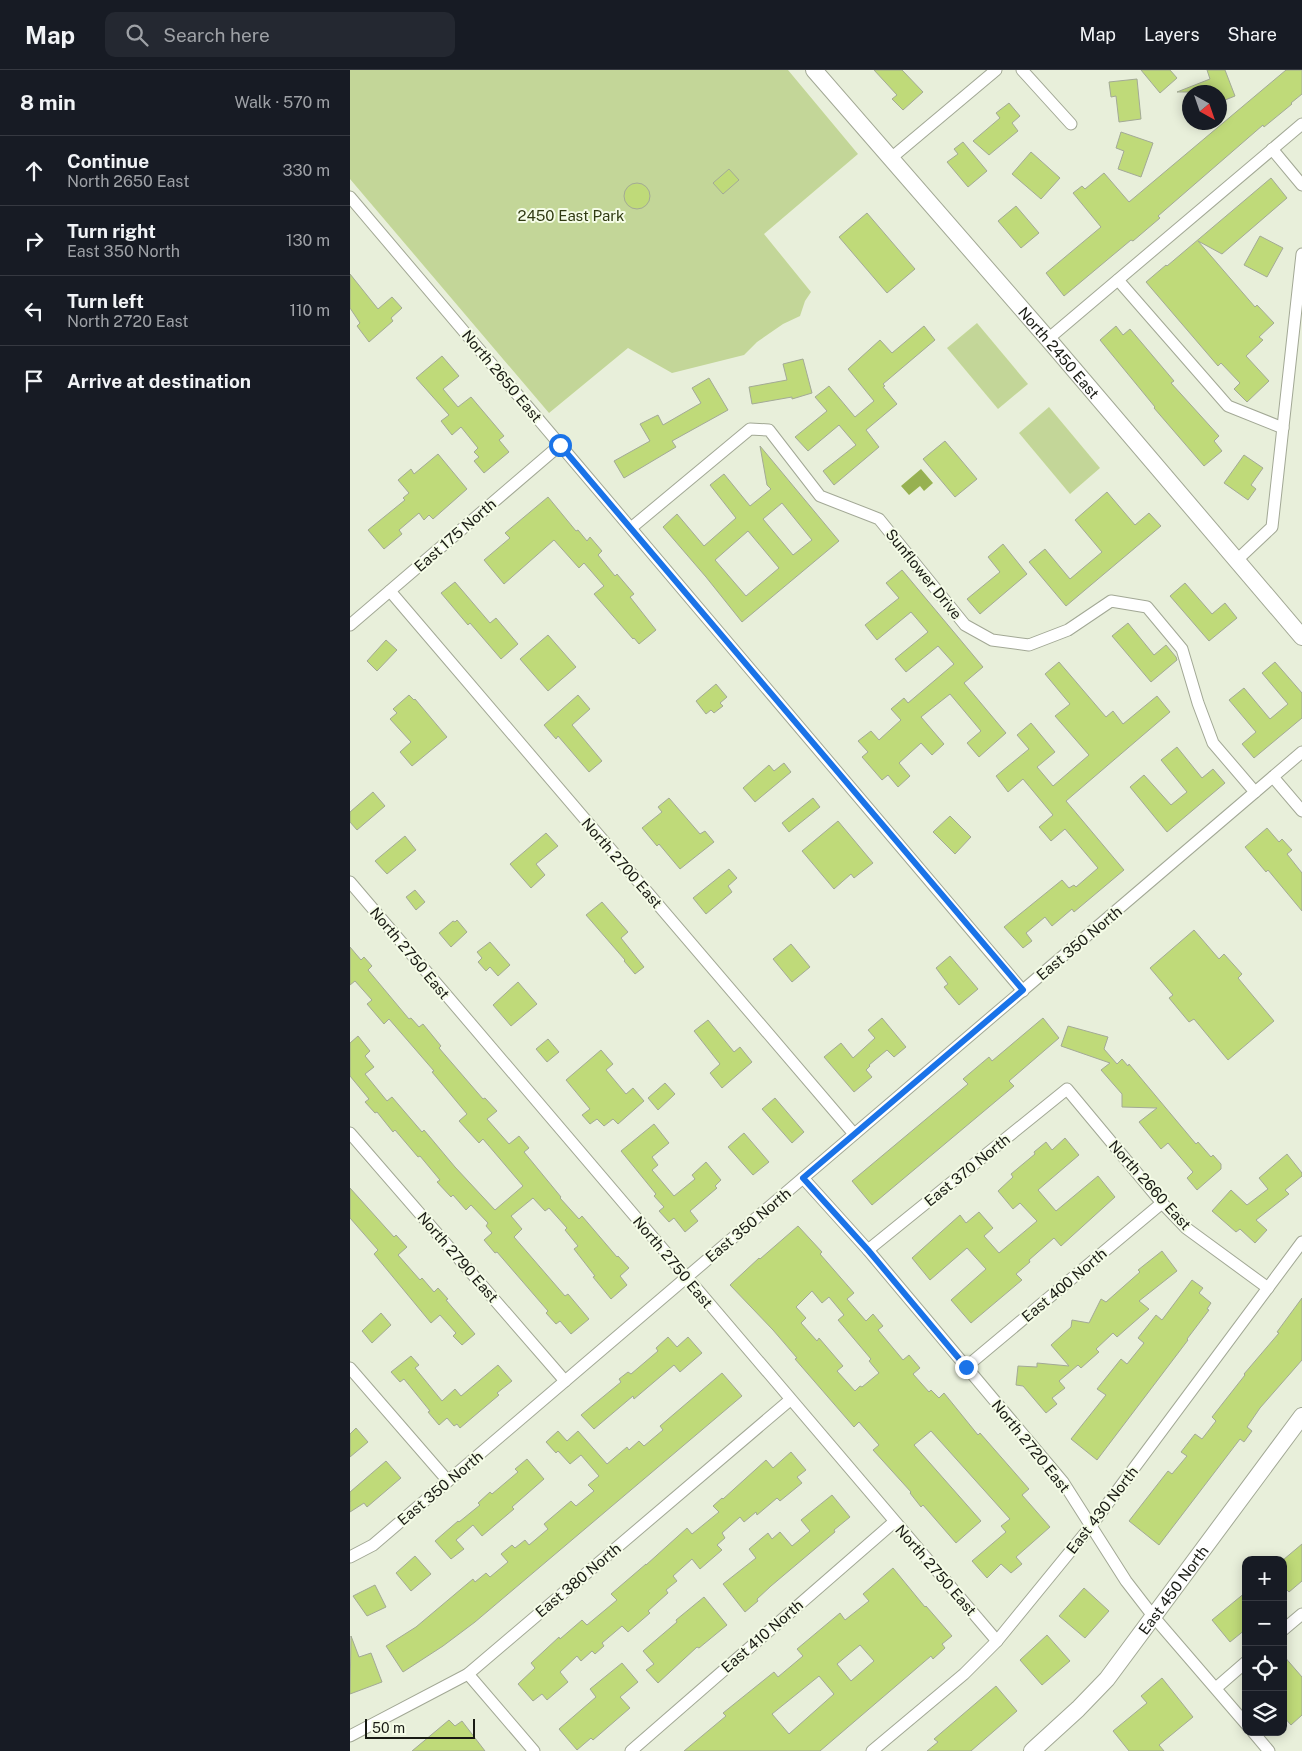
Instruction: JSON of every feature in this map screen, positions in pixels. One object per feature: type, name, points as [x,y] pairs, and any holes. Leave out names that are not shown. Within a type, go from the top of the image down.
[{"type":"street","name":"North 2450 East","points":[[814,70],[1048,338],[1302,637]]},
{"type":"street","points":[[890,159],[996,70]]},
{"type":"street","points":[[1022,70],[1071,124]]},
{"type":"street","points":[[1048,338],[1302,124]]},
{"type":"street","points":[[1272,149],[1302,185]]},
{"type":"street","name":"North 2650 East","points":[[350,197],[1023,990]]},
{"type":"street","points":[[1237,560],[1272,527],[1302,254]]},
{"type":"street","points":[[1118,280],[1228,406],[1283,428]]},
{"type":"street","name":"Sunflower Drive","points":[[631,528],[750,429],[769,430],[820,496],[879,519],[964,625],[992,640],[1029,645],[1068,630],[1111,601],[1147,608],[1182,649],[1198,703],[1213,743],[1256,792]]},
{"type":"street","name":"East 175 North","points":[[350,625],[560,445]]},
{"type":"street","name":"North 2700 East","points":[[390,591],[854,1134]]},
{"type":"street","name":"East 350 North","points":[[350,1557],[373,1545],[1302,752]]},
{"type":"street","points":[[1273,777],[1302,811]]},
{"type":"street","name":"North 2750 East","points":[[350,882],[997,1641]]},
{"type":"street","name":"North 2660 East","points":[[1066,1089],[1186,1228],[1268,1288]]},
{"type":"street","name":"East 370 North","points":[[868,1250],[1066,1089]]},
{"type":"street","name":"North 2790 East","points":[[350,1133],[565,1381]]},
{"type":"street","name":"North 2720 East","points":[[803,1178],[868,1250],[1063,1482],[1126,1581],[1153,1616],[1242,1719]]},
{"type":"street","name":"East 400 North","points":[[966,1367],[1162,1202]]},
{"type":"street","name":"East 430 North","points":[[872,1751],[964,1674],[997,1641],[1091,1526],[1302,1242]]},
{"type":"street","points":[[350,1368],[448,1481]]},
{"type":"street","name":"East 380 North","points":[[350,1736],[468,1674],[790,1400]]},
{"type":"street","name":"East 450 North","points":[[1032,1751],[1078,1709],[1107,1679],[1302,1417]]},
{"type":"street","name":"East 410 North","points":[[630,1751],[894,1522]]},
{"type":"street","points":[[1287,1627],[1302,1614]]},
{"type":"street","points":[[1216,1688],[1242,1665]]},
{"type":"street","points":[[468,1674],[534,1751]]},
{"type":"street","points":[[1256,1736],[1269,1751]]},
{"type":"green space","name":"2450 East Park","points":[[350,70],[788,70],[858,154],[764,234],[811,292],[805,301],[800,316],[783,324],[757,342],[744,355],[672,373],[628,348],[549,413],[350,179]]},
{"type":"green space","points":[[977,323],[1028,384],[998,409],[947,348]]},
{"type":"green space","points":[[1049,407],[1100,468],[1070,494],[1019,433]]},
{"type":"shaded area","points":[[921,469],[933,483],[924,491],[920,486],[909,495],[901,486]]},
{"type":"building","points":[[874,70],[902,70],[923,92],[903,110],[892,99],[897,95]]},
{"type":"building","points":[[1141,70],[1170,70],[1177,78],[1160,93]]},
{"type":"building","points":[[1207,70],[1225,70],[1235,96],[1227,99],[1227,85],[1195,85],[1210,79]]},
{"type":"building","points":[[1286,70],[1302,70],[1302,94],[1292,104],[1264,127],[1263,125],[1158,216],[1160,218],[1064,296],[1046,273],[1101,227],[1073,193],[1082,186],[1085,189],[1104,173],[1129,202],[1215,130],[1227,130],[1227,120]]},
{"type":"building","points":[[1137,79],[1141,119],[1119,122],[1116,96],[1111,97],[1109,82]]},
{"type":"building","points":[[1009,103],[1020,116],[1012,123],[1018,131],[989,155],[973,141],[1000,118],[996,113]]},
{"type":"building","points":[[1121,132],[1153,143],[1141,177],[1118,169],[1124,151],[1116,148]]},
{"type":"building","points":[[963,142],[987,171],[968,187],[947,162],[958,154],[954,149]]},
{"type":"building","points":[[1031,152],[1060,178],[1041,199],[1012,174]]},
{"type":"building","points":[[729,169],[739,180],[723,194],[713,183]]},
{"type":"building","points":[[1271,178],[1287,198],[1222,254],[1198,241],[1255,307],[1257,305],[1274,323],[1259,337],[1263,340],[1246,356],[1269,381],[1247,402],[1234,389],[1240,383],[1221,363],[1218,366],[1146,282]]},
{"type":"building","points":[[637,183],[646,187],[650,196],[646,205],[637,209],[628,205],[624,196],[628,187]]},
{"type":"building","points":[[1016,206],[1039,233],[1021,248],[998,221]]},
{"type":"building","points":[[867,213],[915,269],[887,293],[839,237]]},
{"type":"building","points":[[1260,236],[1283,248],[1267,277],[1244,265]]},
{"type":"building","points":[[350,274],[378,309],[392,297],[402,308],[391,318],[393,321],[369,342],[357,326],[360,323],[350,308]]},
{"type":"building","points":[[924,326],[935,340],[883,384],[885,386],[883,387],[897,404],[866,430],[879,447],[834,485],[823,471],[856,445],[839,425],[808,451],[795,437],[827,411],[815,397],[829,386],[855,417],[874,401],[848,369],[880,340],[892,353]]},
{"type":"building","points":[[1116,326],[1123,335],[1130,329],[1174,381],[1171,383],[1219,436],[1214,441],[1222,451],[1204,466],[1154,408],[1100,340]]},
{"type":"building","points":[[442,356],[459,376],[443,389],[458,407],[471,397],[504,436],[499,440],[509,452],[484,473],[474,461],[479,457],[474,452],[478,448],[461,427],[452,435],[441,421],[449,415],[416,378]]},
{"type":"building","points":[[803,359],[812,393],[792,399],[792,397],[752,404],[749,387],[787,380],[783,364]]},
{"type":"building","points":[[709,378],[728,410],[672,441],[676,447],[624,478],[614,461],[650,441],[640,424],[658,415],[663,425],[701,403],[692,388]]},
{"type":"building","points":[[945,441],[977,479],[955,497],[923,459]]},
{"type":"building","points":[[760,446],[839,541],[742,622],[663,527],[677,514],[704,546],[736,518],[710,485],[724,474],[750,506],[771,489],[767,485]],"holes":[[[782,503],[812,540],[793,555],[763,519]],[[748,531],[779,568],[746,596],[715,560]]]},
{"type":"building","points":[[438,454],[467,489],[433,519],[429,515],[424,520],[419,513],[399,530],[402,534],[384,549],[368,530],[405,500],[403,498],[409,493],[398,480],[411,469],[414,474]]},
{"type":"building","points":[[1244,455],[1263,468],[1251,485],[1256,489],[1248,500],[1224,483]]},
{"type":"building","points":[[1107,492],[1135,525],[1149,513],[1161,526],[1066,606],[1029,562],[1045,549],[1070,579],[1102,552],[1075,520]]},
{"type":"building","points":[[548,497],[576,531],[578,530],[587,541],[590,537],[602,551],[598,555],[615,576],[617,574],[634,594],[630,597],[656,630],[639,644],[594,594],[604,586],[584,563],[579,568],[554,540],[504,584],[484,560],[510,538],[505,533]]},
{"type":"building","points":[[1003,544],[1027,574],[980,614],[967,599],[1000,572],[988,557]]},
{"type":"building","points":[[902,570],[983,667],[964,683],[1006,733],[979,757],[967,743],[981,731],[950,694],[921,717],[944,744],[932,755],[921,743],[899,763],[910,776],[898,787],[888,775],[882,780],[862,757],[868,752],[858,741],[871,731],[879,740],[901,720],[891,709],[904,698],[908,703],[954,664],[938,646],[906,672],[895,659],[928,632],[911,612],[877,640],[865,625],[899,598],[886,583]]},
{"type":"building","points":[[455,582],[490,623],[496,618],[518,644],[501,659],[470,623],[468,625],[441,593]]},
{"type":"building","points":[[1185,583],[1212,614],[1225,603],[1237,618],[1209,641],[1170,596]]},
{"type":"building","points":[[1128,623],[1154,655],[1166,645],[1176,657],[1177,660],[1151,682],[1112,636]]},
{"type":"building","points":[[548,635],[576,667],[548,691],[520,659]]},
{"type":"building","points":[[386,640],[397,650],[377,671],[367,661]]},
{"type":"building","points":[[1059,662],[1106,717],[1113,711],[1123,724],[1157,696],[1170,712],[1066,801],[1124,870],[1074,912],[1072,909],[1052,926],[1045,917],[1026,933],[1032,941],[1023,948],[1004,927],[1062,880],[1069,888],[1074,885],[1076,887],[1098,868],[1065,829],[1051,841],[1039,827],[1053,815],[1023,779],[1008,792],[996,776],[1029,749],[1017,735],[1031,723],[1055,752],[1037,767],[1053,786],[1089,755],[1055,716],[1070,704],[1045,674]]},
{"type":"building","points":[[1275,662],[1302,693],[1302,718],[1254,758],[1242,744],[1256,732],[1229,700],[1244,688],[1270,719],[1288,704],[1262,673]]},
{"type":"building","points":[[716,684],[727,697],[720,703],[723,706],[714,713],[711,710],[706,714],[696,701]]},
{"type":"building","points":[[409,695],[415,699],[447,737],[412,766],[400,752],[411,742],[390,719],[397,713],[393,709]]},
{"type":"building","points":[[578,695],[590,709],[572,725],[602,761],[589,772],[558,736],[556,739],[544,725]]},
{"type":"building","points":[[1177,747],[1202,778],[1213,769],[1225,783],[1167,832],[1130,787],[1144,775],[1171,805],[1187,792],[1161,760]]},
{"type":"building","points":[[784,763],[791,772],[755,802],[743,788],[769,765],[774,771]]},
{"type":"building","points":[[373,792],[385,806],[357,830],[350,822],[350,812]]},
{"type":"building","points":[[669,798],[700,834],[705,831],[714,842],[680,869],[659,844],[657,846],[642,828],[662,812],[658,807]]},
{"type":"building","points":[[813,798],[820,807],[789,832],[782,823]]},
{"type":"building","points":[[950,816],[971,837],[955,854],[933,832]]},
{"type":"building","points":[[838,821],[873,863],[854,878],[851,874],[834,889],[802,851]]},
{"type":"building","points":[[1267,828],[1279,842],[1282,839],[1292,850],[1287,854],[1302,873],[1302,911],[1268,870],[1266,872],[1245,847]]},
{"type":"building","points":[[546,833],[558,846],[536,864],[545,875],[531,888],[510,864]]},
{"type":"building","points":[[405,836],[416,850],[387,874],[375,861]]},
{"type":"building","points":[[729,869],[737,878],[728,886],[732,892],[706,914],[693,898]]},
{"type":"building","points":[[415,890],[425,902],[416,910],[406,897]]},
{"type":"building","points":[[602,902],[628,932],[621,938],[644,967],[635,974],[586,915]]},
{"type":"building","points":[[457,920],[467,932],[451,947],[439,933],[453,921]]},
{"type":"building","points":[[1194,930],[1219,959],[1224,954],[1242,974],[1238,978],[1274,1021],[1228,1060],[1194,1019],[1189,1022],[1169,998],[1173,995],[1150,968]]},
{"type":"building","points":[[490,942],[510,965],[498,976],[490,967],[486,971],[478,962],[482,958],[477,952]]},
{"type":"building","points":[[791,944],[810,967],[792,982],[773,959]]},
{"type":"building","points":[[350,947],[361,960],[364,957],[372,966],[368,970],[409,1019],[411,1018],[419,1027],[423,1024],[441,1046],[439,1048],[483,1099],[485,1098],[497,1111],[487,1119],[509,1144],[519,1136],[529,1148],[524,1152],[560,1198],[579,1219],[582,1216],[617,1257],[629,1268],[620,1276],[627,1285],[611,1299],[574,1249],[578,1246],[565,1230],[567,1228],[549,1208],[545,1211],[533,1198],[511,1216],[522,1229],[514,1237],[565,1296],[568,1294],[589,1319],[571,1334],[560,1321],[556,1324],[546,1313],[548,1311],[497,1252],[495,1253],[484,1240],[492,1233],[486,1226],[488,1223],[471,1205],[466,1210],[453,1195],[451,1197],[437,1182],[440,1180],[420,1156],[418,1157],[395,1130],[393,1132],[377,1112],[375,1113],[365,1102],[369,1099],[350,1076],[350,1043],[358,1036],[370,1051],[365,1056],[374,1067],[365,1074],[387,1101],[392,1097],[422,1132],[424,1130],[495,1210],[523,1186],[483,1139],[479,1143],[459,1121],[467,1114],[432,1072],[434,1071],[389,1019],[384,1024],[367,1004],[372,1000],[355,981],[350,985]]},
{"type":"building","points":[[950,956],[978,989],[959,1005],[944,987],[948,984],[936,968]]},
{"type":"building","points":[[518,982],[537,1004],[511,1026],[493,1005]]},
{"type":"building","points":[[882,1018],[906,1047],[894,1057],[887,1050],[869,1065],[866,1070],[872,1077],[854,1092],[824,1057],[841,1043],[853,1058],[875,1038],[868,1030]]},
{"type":"building","points":[[1043,1018],[1059,1038],[1009,1081],[1014,1086],[872,1205],[852,1181],[968,1084],[963,1079],[989,1057],[992,1061]]},
{"type":"building","points":[[708,1020],[734,1052],[740,1047],[752,1062],[722,1088],[710,1073],[720,1064],[694,1031]]},
{"type":"building","points":[[1068,1026],[1108,1037],[1104,1049],[1117,1064],[1122,1059],[1128,1066],[1129,1064],[1196,1144],[1198,1142],[1211,1157],[1213,1155],[1221,1164],[1221,1169],[1197,1190],[1187,1178],[1193,1172],[1168,1143],[1161,1149],[1139,1122],[1157,1108],[1122,1107],[1122,1094],[1101,1070],[1110,1063],[1061,1046]]},
{"type":"building","points":[[548,1039],[559,1052],[547,1062],[536,1049]]},
{"type":"building","points":[[601,1050],[613,1064],[606,1070],[626,1094],[633,1088],[644,1101],[618,1124],[613,1119],[604,1126],[597,1119],[590,1124],[582,1115],[590,1109],[566,1080]]},
{"type":"building","points":[[665,1083],[675,1094],[658,1110],[648,1098]]},
{"type":"building","points":[[775,1098],[804,1132],[792,1143],[762,1109]]},
{"type":"building","points":[[654,1124],[669,1143],[652,1157],[658,1165],[652,1170],[674,1196],[695,1179],[692,1175],[706,1162],[721,1180],[715,1186],[717,1188],[690,1211],[698,1221],[685,1232],[674,1218],[669,1222],[659,1211],[664,1207],[654,1196],[656,1194],[621,1151]]},
{"type":"building","points":[[744,1133],[769,1162],[753,1175],[728,1147]]},
{"type":"building","points":[[1065,1138],[1079,1155],[1038,1190],[1056,1211],[1098,1176],[1115,1197],[1061,1246],[1054,1238],[1016,1274],[1022,1280],[971,1323],[951,1300],[986,1269],[967,1248],[930,1280],[912,1258],[960,1215],[966,1223],[979,1212],[993,1228],[984,1236],[999,1253],[1037,1221],[1020,1203],[1013,1209],[998,1191],[1013,1177],[1011,1174],[1046,1142],[1052,1150]]},
{"type":"building","points":[[1287,1154],[1302,1173],[1302,1176],[1285,1190],[1289,1194],[1256,1220],[1267,1230],[1255,1243],[1240,1229],[1236,1232],[1212,1211],[1231,1190],[1247,1205],[1268,1189],[1259,1178]]},
{"type":"building","points":[[350,1188],[394,1237],[396,1235],[407,1247],[398,1255],[420,1280],[422,1278],[434,1292],[438,1288],[475,1334],[462,1345],[453,1336],[456,1333],[440,1315],[431,1323],[374,1254],[378,1250],[350,1218]]},
{"type":"building","points":[[798,1226],[822,1252],[820,1254],[854,1293],[847,1299],[866,1321],[873,1314],[883,1326],[878,1330],[903,1360],[909,1355],[920,1368],[913,1374],[929,1392],[931,1390],[939,1398],[944,1393],[978,1435],[980,1433],[1029,1489],[1022,1495],[1050,1527],[1016,1557],[1022,1564],[1011,1573],[1001,1564],[987,1578],[972,1561],[1006,1532],[1001,1526],[1010,1519],[931,1431],[914,1445],[981,1521],[956,1543],[923,1505],[921,1507],[911,1492],[873,1450],[879,1445],[859,1422],[854,1427],[795,1359],[797,1358],[773,1330],[730,1285]],"holes":[[[812,1291],[822,1303],[829,1297],[844,1315],[838,1320],[871,1359],[869,1361],[879,1373],[855,1391],[837,1371],[843,1366],[819,1338],[817,1341],[801,1323],[806,1318],[796,1307]]]},
{"type":"building","points":[[1162,1251],[1177,1271],[1139,1301],[1149,1309],[1117,1337],[1113,1333],[1096,1349],[1099,1352],[1081,1368],[1078,1365],[1059,1381],[1065,1388],[1052,1398],[1057,1404],[1046,1413],[1023,1386],[1016,1385],[1018,1366],[1037,1367],[1037,1363],[1069,1366],[1051,1345],[1071,1327],[1072,1320],[1089,1323],[1101,1299],[1106,1302],[1140,1272],[1138,1270]]},
{"type":"building","points":[[1192,1280],[1203,1288],[1199,1293],[1211,1303],[1207,1309],[1209,1310],[1097,1460],[1071,1439],[1106,1395],[1097,1389],[1121,1359],[1127,1364],[1144,1343],[1138,1338],[1156,1315],[1162,1320]]},
{"type":"building","points":[[1302,1298],[1302,1360],[1260,1408],[1247,1427],[1252,1431],[1244,1442],[1240,1439],[1159,1545],[1129,1521],[1168,1471],[1172,1474],[1187,1456],[1181,1452],[1195,1434],[1202,1439],[1216,1421],[1212,1417],[1244,1374],[1279,1333],[1277,1332]]},
{"type":"building","points":[[381,1313],[391,1325],[372,1343],[362,1331]]},
{"type":"building","points":[[668,1337],[677,1347],[688,1337],[702,1353],[680,1372],[674,1365],[634,1399],[633,1396],[594,1429],[581,1415],[621,1382],[619,1379],[628,1372],[631,1374],[658,1351],[656,1348]]},
{"type":"building","points":[[411,1356],[419,1365],[415,1368],[442,1401],[455,1389],[461,1396],[498,1365],[512,1381],[497,1393],[499,1395],[460,1428],[457,1424],[454,1426],[447,1418],[439,1425],[404,1379],[400,1382],[391,1372]]},
{"type":"building","points":[[722,1373],[742,1396],[475,1622],[403,1672],[386,1646],[416,1627],[473,1579],[475,1582],[486,1573],[490,1577],[508,1562],[501,1554],[512,1545],[515,1548],[525,1540],[529,1545],[548,1529],[544,1524],[571,1501],[576,1506],[594,1491],[588,1485],[599,1476],[581,1455],[570,1464],[546,1442],[558,1431],[567,1441],[578,1431],[607,1464],[627,1447],[629,1450],[639,1441],[644,1446],[663,1430],[660,1426]]},
{"type":"building","points":[[356,1428],[368,1442],[350,1457],[350,1434]]},
{"type":"building","points":[[791,1452],[806,1470],[797,1477],[802,1483],[780,1501],[777,1498],[757,1515],[756,1512],[744,1522],[740,1517],[722,1533],[725,1538],[717,1545],[722,1550],[700,1569],[692,1559],[673,1576],[677,1581],[666,1590],[668,1593],[648,1611],[650,1613],[628,1632],[622,1626],[602,1643],[604,1646],[595,1654],[592,1651],[581,1661],[577,1656],[560,1672],[568,1682],[547,1700],[542,1694],[533,1701],[518,1684],[535,1668],[531,1663],[559,1637],[560,1639],[582,1620],[587,1625],[617,1600],[611,1594],[687,1528],[692,1534],[719,1512],[713,1506],[766,1460],[773,1468]]},
{"type":"building","points":[[527,1459],[544,1479],[512,1507],[514,1509],[482,1536],[473,1525],[456,1540],[464,1549],[451,1559],[435,1541],[480,1505],[478,1503],[490,1492],[492,1494],[518,1472],[515,1469]]},
{"type":"building","points":[[386,1461],[401,1478],[367,1507],[364,1503],[350,1512],[350,1492]]},
{"type":"building","points":[[832,1495],[850,1517],[771,1586],[745,1612],[723,1584],[756,1558],[749,1549],[768,1533],[772,1539],[780,1532],[792,1546],[810,1531],[801,1520]]},
{"type":"building","points":[[1302,1544],[1302,1581],[1289,1592],[1287,1590],[1287,1557]]},
{"type":"building","points":[[415,1556],[431,1574],[411,1591],[396,1573]]},
{"type":"building","points":[[893,1568],[952,1636],[942,1644],[945,1648],[933,1659],[931,1656],[820,1751],[684,1751],[726,1716],[723,1713],[774,1672],[778,1677],[803,1656],[797,1649],[840,1613],[845,1620],[869,1601],[863,1594]],"holes":[[[860,1645],[874,1661],[851,1681],[837,1664]],[[819,1676],[834,1694],[789,1734],[772,1714]]]},
{"type":"building","points":[[375,1585],[386,1607],[367,1616],[353,1596]]},
{"type":"building","points":[[1084,1588],[1109,1611],[1085,1638],[1059,1616]]},
{"type":"building","points":[[1242,1595],[1242,1632],[1230,1642],[1212,1620]]},
{"type":"building","points":[[704,1597],[727,1625],[699,1648],[697,1647],[658,1683],[646,1670],[654,1664],[643,1651]]},
{"type":"building","points":[[1047,1635],[1070,1661],[1042,1685],[1020,1660]]},
{"type":"building","points":[[351,1636],[359,1657],[371,1653],[382,1682],[350,1694]]},
{"type":"building","points":[[1287,1660],[1302,1677],[1302,1715],[1291,1725],[1287,1720]]},
{"type":"building","points":[[622,1663],[638,1682],[620,1697],[630,1708],[593,1740],[591,1738],[577,1750],[559,1729],[596,1697],[590,1689]]},
{"type":"building","points":[[1162,1678],[1193,1717],[1159,1745],[1164,1751],[1129,1751],[1113,1731],[1147,1703],[1141,1696]]},
{"type":"building","points":[[996,1686],[1017,1711],[971,1751],[927,1751],[938,1742],[934,1739]]},
{"type":"building","points":[[449,1720],[455,1726],[462,1721],[485,1751],[412,1751]]},
{"type":"route","points":[[560,445],[1023,990],[803,1178],[868,1250],[966,1367]]}]
